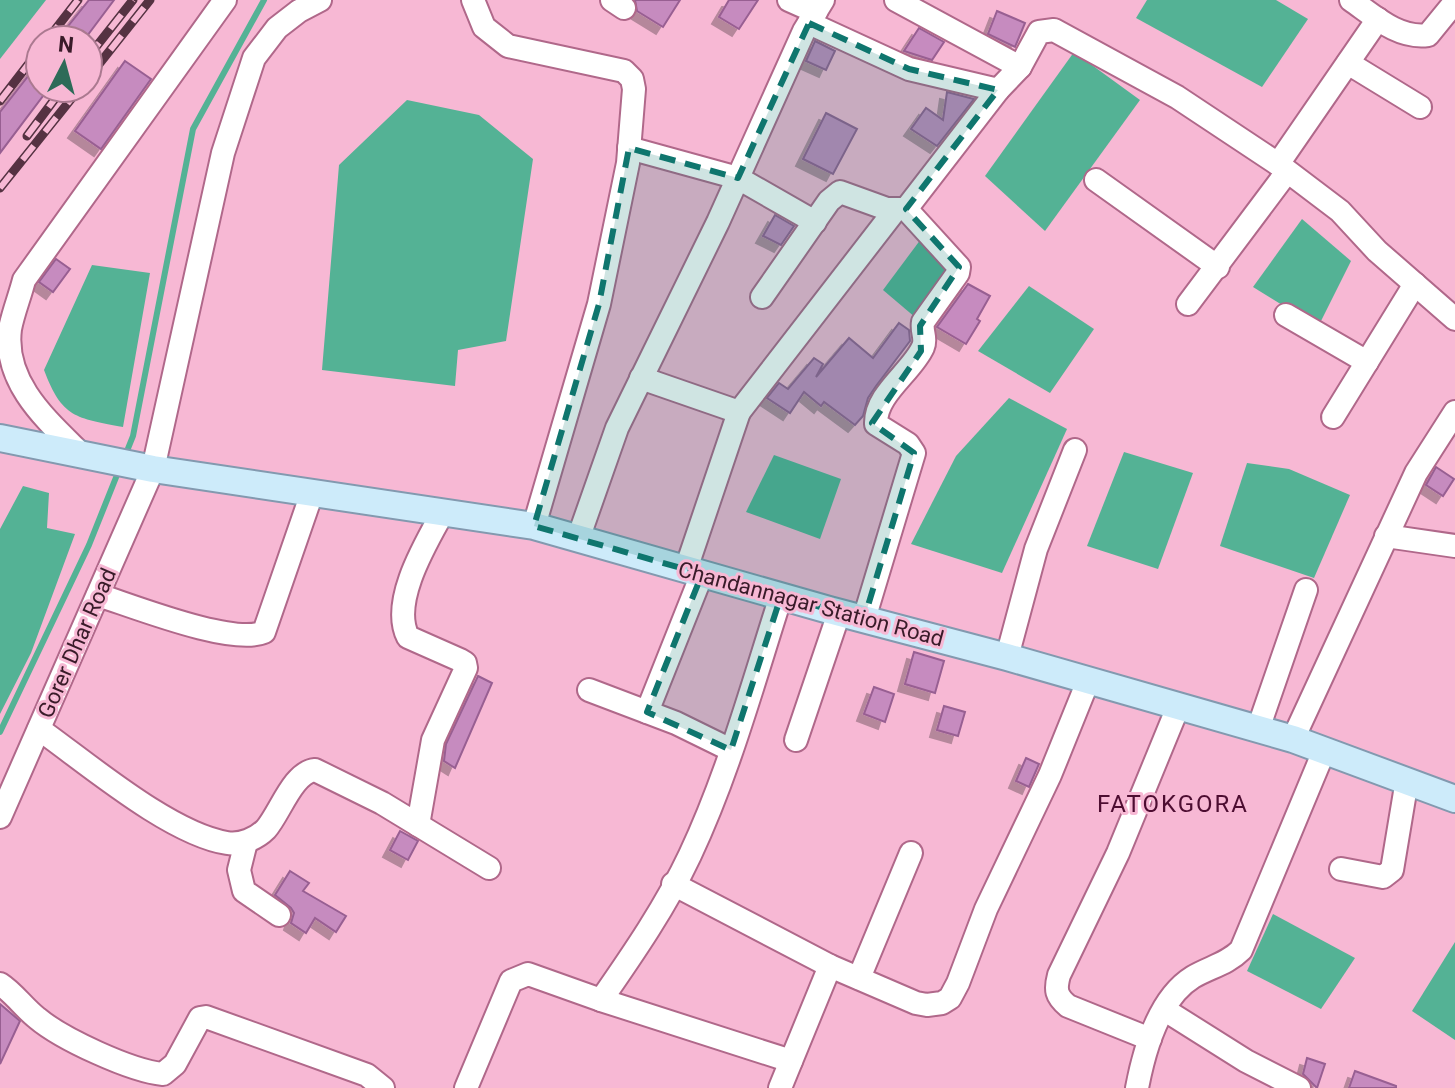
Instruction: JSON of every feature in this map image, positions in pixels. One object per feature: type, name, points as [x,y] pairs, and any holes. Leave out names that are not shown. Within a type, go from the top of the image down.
[{"type":"main road","name":"Chandannagar Station Road","points":[[0,438],[135,466],[534,526],[1293,739],[1455,799]]},
{"type":"street","points":[[83,456],[30,402],[14,367],[10,331],[24,280],[225,0]]},
{"type":"street","name":"Gorer Dhar Road","points":[[0,817],[98,595],[223,153],[254,58],[277,28],[320,0]]},
{"type":"street","points":[[473,0],[484,27],[508,46],[624,71],[632,79],[634,89],[629,148],[599,304],[534,526]]},
{"type":"street","points":[[789,0],[816,12],[909,69],[998,90]]},
{"type":"street","points":[[896,0],[1020,67]]},
{"type":"street","points":[[1351,0],[1397,31],[1414,37],[1428,35],[1452,11]]},
{"type":"street","points":[[578,539],[617,428],[816,12]]},
{"type":"street","points":[[1188,304],[1218,267],[1378,19]]},
{"type":"street","points":[[647,712],[694,572],[739,412],[901,209],[1020,67],[1039,32],[1054,30],[1177,97],[1283,168],[1340,211],[1377,251],[1453,312]]},
{"type":"street","points":[[1348,63],[1420,107]]},
{"type":"street","points":[[629,148],[738,178],[815,222]]},
{"type":"street","points":[[1096,180],[1218,267]]},
{"type":"street","points":[[762,297],[829,201],[840,192],[887,209],[901,209],[959,267],[958,273],[923,322],[925,339],[921,351],[887,395],[875,417],[876,424],[908,444],[914,453],[852,616],[796,740]]},
{"type":"street","points":[[1333,417],[1415,284]]},
{"type":"street","points":[[1286,315],[1367,362]]},
{"type":"street","points":[[641,378],[739,412]]},
{"type":"street","points":[[1293,739],[1416,473],[1455,412]]},
{"type":"street","points":[[1007,657],[1036,549],[1075,450]]},
{"type":"street","points":[[98,595],[204,629],[238,636],[254,636],[264,632],[312,493]]},
{"type":"street","points":[[418,825],[433,740],[466,668],[465,663],[408,637],[403,628],[411,578],[443,512]]},
{"type":"street","points":[[1386,536],[1455,546]]},
{"type":"street","points":[[1258,729],[1306,590]]},
{"type":"street","points":[[601,1000],[637,947],[690,855],[731,750],[781,596]]},
{"type":"street","points":[[673,884],[830,966],[916,1003],[942,1003],[950,998],[986,909],[1050,775],[1088,681]]},
{"type":"street","points":[[589,690],[731,750]]},
{"type":"street","points":[[1150,1039],[1068,1006],[1058,998],[1055,989],[1118,853],[1178,707]]},
{"type":"street","points":[[39,729],[164,818],[206,838],[230,844],[246,842],[260,835],[275,819],[299,776],[306,771],[323,773],[489,868]]},
{"type":"street","points":[[1137,1088],[1150,1039],[1165,1010],[1187,981],[1232,960],[1241,950],[1324,751]]},
{"type":"street","points":[[1341,869],[1383,877],[1392,870],[1407,780]]},
{"type":"street","points":[[246,842],[239,870],[244,891],[279,915]]},
{"type":"street","points":[[859,978],[911,853]]},
{"type":"street","points":[[780,1088],[830,966]]},
{"type":"street","points":[[466,1088],[511,981],[528,974],[791,1061]]},
{"type":"street","points":[[0,984],[37,1019],[60,1033],[113,1059],[154,1073],[163,1074],[175,1064],[200,1018],[206,1017],[367,1075],[383,1088]]},
{"type":"street","points":[[1165,1010],[1227,1050],[1299,1088]]},
{"type":"highlighted area","points":[[809,23],[909,69],[998,90],[906,209],[959,267],[920,326],[921,351],[872,423],[914,453],[864,619],[781,596],[731,750],[647,712],[702,574],[534,526],[599,304],[629,148],[738,178]]},
{"type":"shaded area","points":[[0,0],[46,0],[27,24],[24,24],[0,59]]},
{"type":"shaded area","points":[[1147,0],[1276,0],[1308,19],[1262,87],[1136,18]]},
{"type":"shaded area","points":[[1074,52],[1140,100],[1045,231],[985,176]]},
{"type":"shaded area","points":[[407,100],[479,115],[533,159],[506,341],[458,350],[455,386],[322,370],[339,165]]},
{"type":"shaded area","points":[[1302,219],[1351,261],[1318,327],[1253,287]]},
{"type":"shaded area","points":[[921,239],[954,271],[916,318],[883,290]]},
{"type":"shaded area","points":[[92,265],[150,273],[123,427],[73,413],[57,398],[44,370]]},
{"type":"shaded area","points":[[1029,286],[1094,329],[1050,393],[978,351]]},
{"type":"shaded area","points":[[1009,398],[1067,429],[1002,573],[911,544],[956,456]]},
{"type":"shaded area","points":[[1124,452],[1193,473],[1158,569],[1087,546]]},
{"type":"shaded area","points":[[774,455],[841,479],[820,539],[746,512]]},
{"type":"shaded area","points":[[1247,463],[1289,469],[1350,495],[1314,578],[1220,546]]},
{"type":"shaded area","points":[[23,486],[49,493],[47,528],[75,534],[31,653],[0,714],[0,529]]},
{"type":"shaded area","points":[[1273,914],[1355,958],[1321,1009],[1247,971]]},
{"type":"shaded area","points":[[1455,942],[1455,1040],[1412,1011]]},
{"type":"building","points":[[89,0],[114,0],[96,24],[70,24]]},
{"type":"building","points":[[635,0],[680,0],[663,27],[637,11]]},
{"type":"building","points":[[729,0],[758,0],[739,29],[719,17]]},
{"type":"building","points":[[997,11],[1025,23],[1015,47],[988,34]]},
{"type":"building","points":[[919,28],[944,42],[932,60],[904,51]]},
{"type":"building","points":[[815,41],[835,51],[826,70],[806,61]]},
{"type":"building","points":[[125,61],[151,79],[101,149],[75,131],[94,104],[104,104],[104,90]]},
{"type":"building","points":[[24,81],[24,104],[37,104],[0,153],[0,112]]},
{"type":"building","points":[[947,92],[974,99],[937,146],[911,129],[926,108],[943,120]]},
{"type":"building","points":[[826,113],[857,129],[833,174],[803,159]]},
{"type":"building","points":[[775,215],[794,226],[781,245],[763,236]]},
{"type":"building","points":[[56,259],[70,269],[53,292],[39,282]]},
{"type":"building","points":[[968,284],[990,296],[966,344],[937,327]]},
{"type":"building","points":[[899,323],[909,330],[910,341],[868,398],[863,416],[855,425],[824,402],[821,406],[804,392],[790,413],[767,398],[779,383],[788,389],[814,358],[823,364],[816,377],[849,338],[873,358]]},
{"type":"building","points":[[1436,467],[1454,479],[1443,496],[1426,485]]},
{"type":"building","points":[[914,652],[944,661],[935,693],[905,684]]},
{"type":"building","points":[[478,676],[492,683],[455,768],[444,761],[446,744]]},
{"type":"building","points":[[874,687],[894,694],[885,722],[864,714]]},
{"type":"building","points":[[944,706],[965,712],[958,736],[937,730]]},
{"type":"building","points":[[1026,758],[1039,764],[1029,787],[1016,781]]},
{"type":"building","points":[[400,831],[418,841],[408,860],[390,850]]},
{"type":"building","points":[[290,871],[309,883],[303,891],[346,916],[336,932],[315,918],[306,933],[291,923],[294,913],[275,895]]},
{"type":"building","points":[[0,1004],[20,1021],[0,1064]]},
{"type":"building","points":[[1307,1058],[1325,1064],[1317,1088],[1303,1074]]},
{"type":"building","points":[[1355,1071],[1396,1086],[1396,1088],[1349,1088]]},
{"type":"waterway","points":[[125,456],[133,436],[193,129],[264,0]]},
{"type":"waterway","points":[[0,732],[89,545],[119,470]]},
{"type":"railway","points":[[59,24],[78,0]]},
{"type":"railway","points":[[104,37],[133,0]]},
{"type":"railway","points":[[104,58],[150,0]]},
{"type":"railway","points":[[0,101],[24,70]]},
{"type":"railway","points":[[27,136],[51,104]]},
{"type":"railway","points":[[0,188],[67,104]]},
{"type":"district","name":"FATOKGORA","points":[[1173,804]]}]
